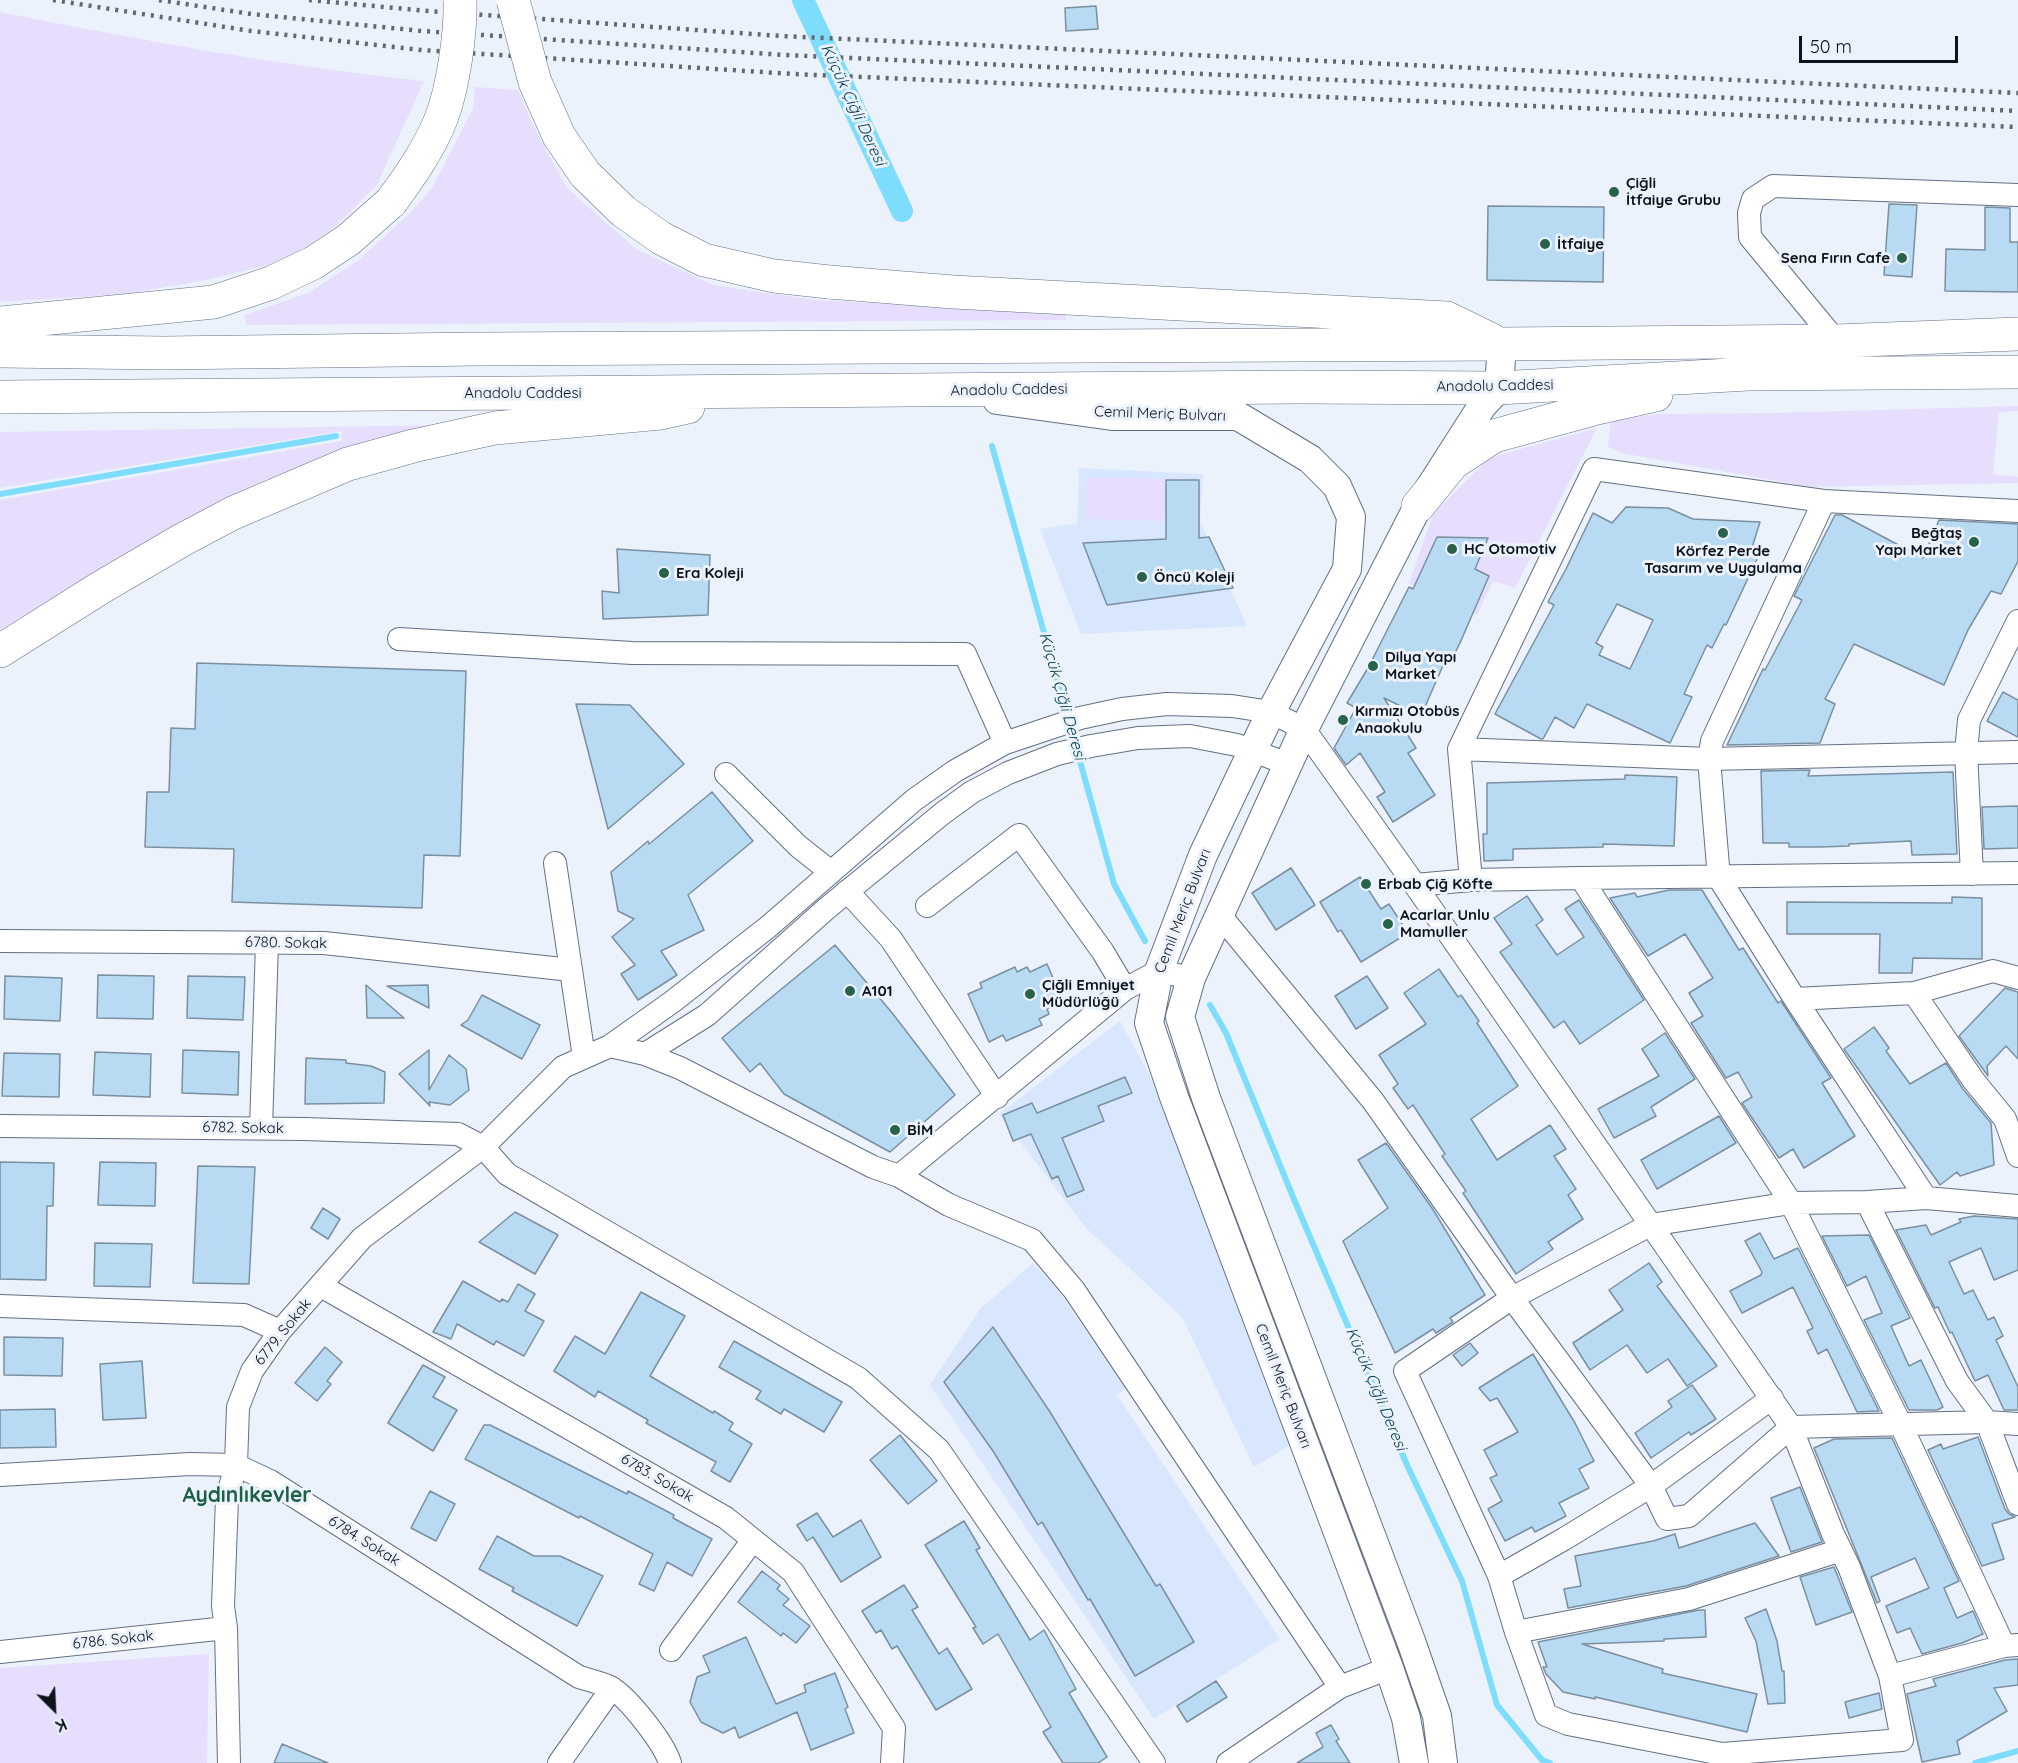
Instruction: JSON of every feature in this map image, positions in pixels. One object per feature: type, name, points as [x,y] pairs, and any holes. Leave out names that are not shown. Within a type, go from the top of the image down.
[{"type":"highway","points":[[0,323],[214,302],[271,283],[313,263],[348,240],[391,202],[420,162],[442,118],[455,61],[460,0]]},
{"type":"highway","points":[[513,0],[536,82],[560,136],[585,174],[622,211],[661,238],[704,260],[774,276],[829,282],[965,292],[1446,318],[1502,344]]},
{"type":"highway","points":[[0,351],[164,353],[479,349],[1502,344],[1836,341],[2018,334]]},
{"type":"highway","name":"Anadolu Caddesi","points":[[0,397],[1300,387],[1499,388],[1748,374],[2018,372]]},
{"type":"highway","points":[[1418,506],[1453,463],[1494,436],[1593,409],[1748,374]]},
{"type":"highway","points":[[0,651],[182,540],[233,513],[348,464],[413,446],[495,428],[661,413],[754,391]]},
{"type":"main road","points":[[1499,388],[1502,344]]},
{"type":"main road","name":"Cemil Meriç Bulvarı","points":[[1443,1763],[1437,1716],[1411,1641],[1203,1088],[1180,1017],[1191,978],[1288,764],[1418,506],[1482,406],[1499,388]]},
{"type":"main road","name":"Cemil Meriç Bulvarı","points":[[923,391],[1112,416],[1238,416],[1310,459],[1337,486],[1351,517],[1347,569],[1271,712],[1203,855],[1159,970],[1149,1023],[1174,1097],[1389,1668],[1406,1718],[1414,1763]]},
{"type":"street","points":[[1836,341],[1750,237],[1749,213],[1753,199],[1773,186],[2018,195]]},
{"type":"street","points":[[1471,880],[1459,749],[1594,469],[1824,501],[2018,511]]},
{"type":"street","points":[[1824,501],[1712,741],[1709,759],[1719,878],[1795,999],[1926,1198]]},
{"type":"street","points":[[1972,874],[1966,752],[1969,720],[2018,621]]},
{"type":"street","points":[[399,639],[633,653],[965,654],[1005,743]]},
{"type":"street","name":"6779. Sokak","points":[[229,1763],[226,1628],[223,1606],[226,1498],[236,1465],[238,1407],[252,1371],[280,1331],[362,1238],[483,1147],[563,1067],[610,1046],[672,1002],[768,927],[914,800],[956,771],[1005,743],[1122,709],[1177,704],[1232,706],[1271,712],[1305,729]]},
{"type":"street","points":[[1305,729],[1415,885],[1650,1226],[1791,1427],[1890,1676],[1902,1740],[1722,1754],[1568,1724],[1546,1715],[1498,1575],[1405,1371],[1512,1298],[1650,1226],[1791,1203],[1867,1202],[1926,1198],[2018,1206]]},
{"type":"street","points":[[645,1054],[707,1015],[847,891],[943,813],[972,792],[1008,773],[1045,759],[1109,742],[1138,738],[1190,736],[1254,750],[1288,764]]},
{"type":"street","points":[[1459,749],[1709,759],[2018,752]]},
{"type":"street","points":[[726,774],[798,846],[831,872]]},
{"type":"street","points":[[927,906],[1019,835],[1097,943],[1125,989]]},
{"type":"street","points":[[555,863],[584,1057]]},
{"type":"street","points":[[1415,885],[1471,880],[2018,873]]},
{"type":"street","points":[[1581,878],[1791,1203],[2011,1646],[1890,1676]]},
{"type":"street","points":[[847,891],[891,939],[997,1097]]},
{"type":"street","points":[[1219,914],[1373,1101],[1512,1298],[1651,1486],[1666,1519],[1689,1516],[1791,1427],[1987,1422],[2018,1424]]},
{"type":"street","name":"6780. Sokak","points":[[0,941],[324,943],[571,970]]},
{"type":"street","points":[[261,1128],[267,943]]},
{"type":"street","points":[[899,1176],[1125,989],[1159,970],[1191,978]]},
{"type":"street","points":[[1795,999],[1914,993],[1993,972],[2018,978]]},
{"type":"street","points":[[1914,993],[1974,1081],[2011,1111],[2018,1156]]},
{"type":"street","points":[[610,1046],[645,1054],[690,1073],[873,1167],[899,1176],[949,1205],[1032,1240],[1074,1290],[1340,1687]]},
{"type":"street","name":"6782. Sokak","points":[[0,1126],[261,1128],[458,1134],[483,1147]]},
{"type":"street","points":[[483,1147],[507,1174],[858,1378],[939,1450],[1154,1763]]},
{"type":"street","points":[[1867,1202],[1957,1381],[1987,1422],[2018,1504]]},
{"type":"street","name":"6783. Sokak","points":[[321,1286],[726,1518],[793,1572],[894,1728],[892,1763]]},
{"type":"street","points":[[0,1306],[244,1315],[280,1331]]},
{"type":"street","points":[[1498,1575],[1564,1539],[1651,1486],[1772,1398]]},
{"type":"street","name":"6784. Sokak","points":[[0,1475],[190,1464],[236,1465],[270,1481],[579,1677],[612,1688],[643,1719],[667,1752],[670,1763]]},
{"type":"street","points":[[671,1650],[753,1540]]},
{"type":"street","points":[[1516,1632],[1689,1599],[1841,1550]]},
{"type":"street","name":"6786. Sokak","points":[[0,1652],[226,1628]]},
{"type":"street","points":[[1228,1763],[1340,1687],[1389,1668]]},
{"type":"street","points":[[560,1763],[612,1688]]},
{"type":"shaded area","points":[[0,12],[211,51],[318,68],[424,81],[377,185],[336,226],[284,261],[212,279],[126,294],[0,302]]},
{"type":"shaded area","points":[[475,87],[518,90],[535,129],[567,188],[636,249],[713,285],[814,300],[1066,313],[1066,320],[246,325],[245,315],[308,293],[359,260],[411,212],[432,188],[473,109]]},
{"type":"shaded area","points":[[2018,406],[2018,411],[1999,412],[1993,474],[2018,477],[2018,483],[1810,487],[1621,453],[1608,447],[1611,421],[1658,414]]},
{"type":"shaded area","points":[[449,425],[309,464],[254,485],[141,544],[0,631],[0,500],[342,441],[341,431],[0,488],[0,432]]},
{"type":"shaded area","points":[[1597,428],[1515,588],[1493,581],[1477,615],[1409,584],[1433,514],[1489,458]]},
{"type":"shaded area","name":"Öncü Koleji","points":[[1079,468],[1203,474],[1200,521],[1247,626],[1081,634],[1040,529],[1077,523]]},
{"type":"shaded area","points":[[1087,477],[1165,479],[1164,521],[1086,519]]},
{"type":"shaded area","points":[[1120,1021],[1149,1074],[1292,1444],[1254,1467],[1182,1317],[1085,1227],[999,1114]]},
{"type":"shaded area","points":[[1033,1263],[1057,1289],[1126,1388],[1117,1395],[1280,1639],[1154,1719],[930,1385],[980,1309]]},
{"type":"shaded area","points":[[209,1654],[207,1763],[0,1763],[0,1668]]},
{"type":"building","points":[[1096,6],[1098,29],[1066,31],[1065,8]]},
{"type":"building","points":[[1889,204],[1917,205],[1912,277],[1884,275]]},
{"type":"building","name":"İtfaiye","points":[[1488,206],[1604,207],[1603,282],[1487,280]]},
{"type":"building","points":[[1985,207],[2010,208],[2010,242],[2018,242],[2018,292],[1945,291],[1946,249],[1985,250]]},
{"type":"building","points":[[1166,480],[1199,480],[1199,538],[1209,537],[1233,588],[1107,605],[1083,543],[1166,539]]},
{"type":"building","points":[[1626,507],[1668,508],[1693,519],[1760,522],[1751,551],[1759,555],[1726,625],[1724,624],[1712,648],[1707,645],[1684,694],[1692,697],[1670,743],[1587,704],[1574,728],[1555,717],[1543,739],[1495,714],[1554,605],[1548,602],[1593,513],[1612,523]],"holes":[[[1617,604],[1653,620],[1630,669],[1599,655],[1603,647],[1596,643]]]},
{"type":"building","points":[[1835,515],[1842,515],[1923,558],[1939,520],[2018,524],[2018,561],[2001,594],[1991,591],[1968,630],[1944,685],[1854,644],[1825,699],[1835,704],[1820,743],[1727,745],[1763,669],[1765,670],[1802,600],[1794,596]]},
{"type":"building","points":[[1437,537],[1488,538],[1475,569],[1489,576],[1460,643],[1450,663],[1445,661],[1421,716],[1384,698],[1416,748],[1408,753],[1435,795],[1393,822],[1377,797],[1385,792],[1360,753],[1346,765],[1334,748],[1356,708],[1347,703],[1368,668],[1409,587],[1413,589]]},
{"type":"building","name":"Era Koleji","points":[[617,549],[710,555],[708,615],[603,619],[602,591],[619,593]]},
{"type":"building","points":[[197,663],[466,671],[460,856],[424,855],[422,908],[232,902],[234,849],[145,847],[147,792],[169,792],[171,728],[195,729]]},
{"type":"building","points":[[2003,692],[2018,700],[2018,737],[1987,721]]},
{"type":"building","points":[[576,704],[630,705],[684,764],[608,829]]},
{"type":"building","points":[[1810,770],[1808,776],[1953,772],[1957,854],[1912,855],[1911,841],[1820,847],[1789,847],[1789,843],[1763,843],[1761,771]]},
{"type":"building","points":[[1625,775],[1677,777],[1674,846],[1603,844],[1603,847],[1513,849],[1513,860],[1484,861],[1483,834],[1487,834],[1487,783],[1625,779]]},
{"type":"building","points":[[712,792],[753,841],[688,895],[704,930],[661,951],[677,975],[638,1000],[621,974],[635,965],[612,937],[634,919],[618,911],[611,872]]},
{"type":"building","points":[[2018,806],[2018,848],[1984,849],[1982,807]]},
{"type":"building","points":[[1291,868],[1315,905],[1276,930],[1252,893]]},
{"type":"building","points":[[1360,877],[1381,909],[1389,904],[1408,933],[1361,962],[1341,930],[1338,932],[1320,902]]},
{"type":"building","points":[[1669,890],[1702,890],[1739,950],[1743,948],[1778,1003],[1781,1001],[1831,1078],[1822,1083],[1855,1136],[1804,1168],[1793,1149],[1779,1158],[1742,1103],[1752,1097],[1738,1072],[1726,1078],[1691,1023],[1703,1016],[1689,993],[1713,978],[1685,934],[1648,956],[1610,898],[1635,893],[1637,897]]},
{"type":"building","points":[[1527,896],[1543,920],[1536,925],[1557,955],[1584,937],[1565,909],[1579,900],[1644,1000],[1580,1044],[1564,1021],[1554,1028],[1500,952],[1512,944],[1494,918]]},
{"type":"building","points":[[1952,897],[1982,898],[1982,959],[1913,958],[1912,973],[1879,973],[1880,934],[1787,934],[1787,902],[1952,903]]},
{"type":"building","points":[[835,945],[893,1014],[955,1095],[890,1152],[784,1094],[760,1063],[750,1072],[722,1038]]},
{"type":"building","points":[[1047,964],[1063,1001],[1047,1009],[1049,1014],[1039,1019],[1042,1025],[1006,1041],[1003,1035],[989,1042],[968,994],[982,988],[980,983],[1015,967],[1017,972],[1027,967],[1030,972]]},
{"type":"building","points":[[1439,969],[1458,997],[1461,995],[1479,1021],[1477,1023],[1518,1086],[1471,1119],[1497,1160],[1550,1125],[1566,1149],[1554,1156],[1576,1189],[1568,1195],[1583,1219],[1548,1242],[1553,1249],[1516,1274],[1463,1193],[1466,1191],[1442,1156],[1445,1154],[1413,1105],[1408,1109],[1393,1088],[1398,1084],[1379,1055],[1426,1024],[1404,993]]},
{"type":"building","points":[[98,975],[154,976],[153,1019],[97,1018]]},
{"type":"building","points":[[5,976],[62,978],[60,1021],[4,1019]]},
{"type":"building","points":[[188,976],[245,977],[243,1020],[187,1018]]},
{"type":"building","points":[[1367,976],[1388,1008],[1356,1029],[1335,996]]},
{"type":"building","points":[[366,985],[404,1018],[367,1018]]},
{"type":"building","points":[[428,985],[429,1008],[387,986]]},
{"type":"building","points":[[2005,988],[2018,992],[2018,1059],[2006,1046],[1987,1066],[1988,1076],[1959,1036]]},
{"type":"building","points":[[482,995],[540,1025],[522,1059],[461,1025],[468,1020]]},
{"type":"building","points":[[1874,1027],[1889,1048],[1886,1051],[1910,1084],[1946,1063],[1963,1089],[1991,1123],[1994,1165],[1960,1176],[1957,1172],[1940,1185],[1844,1049]]},
{"type":"building","points":[[1665,1033],[1695,1079],[1651,1107],[1656,1116],[1614,1138],[1598,1109],[1659,1076],[1642,1049]]},
{"type":"building","points":[[183,1050],[239,1052],[238,1095],[182,1093]]},
{"type":"building","points":[[429,1050],[429,1090],[449,1055],[466,1069],[469,1090],[450,1105],[429,1102],[430,1106],[399,1074]]},
{"type":"building","points":[[95,1052],[151,1054],[150,1097],[93,1095]]},
{"type":"building","points":[[4,1053],[60,1054],[59,1097],[2,1096]]},
{"type":"building","points":[[306,1058],[346,1060],[346,1063],[371,1066],[385,1072],[384,1103],[305,1104]]},
{"type":"building","points":[[1125,1077],[1132,1093],[1098,1106],[1104,1121],[1062,1138],[1084,1190],[1067,1197],[1058,1176],[1052,1179],[1031,1134],[1013,1141],[1003,1115],[1032,1103],[1037,1113]]},
{"type":"building","points":[[1719,1116],[1736,1143],[1657,1189],[1641,1160]]},
{"type":"building","points":[[1386,1143],[1432,1208],[1485,1295],[1450,1318],[1453,1322],[1436,1333],[1433,1329],[1395,1353],[1343,1241],[1388,1208],[1358,1160]]},
{"type":"building","points":[[0,1162],[54,1163],[53,1206],[47,1206],[46,1280],[0,1279]]},
{"type":"building","points":[[100,1162],[156,1163],[155,1206],[98,1205]]},
{"type":"building","points":[[198,1166],[255,1167],[249,1284],[193,1283]]},
{"type":"building","points":[[323,1208],[340,1219],[328,1239],[311,1228]]},
{"type":"building","points":[[515,1212],[558,1235],[535,1274],[479,1242]]},
{"type":"building","points":[[1974,1216],[2018,1219],[2018,1270],[1994,1280],[1981,1248],[1949,1262],[1964,1294],[1973,1290],[1988,1320],[1994,1317],[2003,1336],[1996,1340],[2018,1387],[2018,1410],[2004,1410],[1988,1375],[1975,1381],[1952,1332],[1950,1333],[1938,1307],[1935,1308],[1896,1230],[1926,1225],[1931,1235],[1961,1222],[1959,1219]]},
{"type":"building","points":[[1760,1233],[1774,1259],[1798,1248],[1879,1411],[1857,1412],[1827,1349],[1818,1354],[1807,1331],[1813,1328],[1793,1287],[1742,1313],[1730,1291],[1761,1275],[1762,1272],[1745,1241]]},
{"type":"building","points":[[1869,1235],[1910,1318],[1891,1326],[1909,1366],[1921,1360],[1943,1407],[1937,1410],[1909,1410],[1864,1320],[1882,1313],[1866,1276],[1847,1286],[1822,1236]]},
{"type":"building","points":[[95,1243],[152,1244],[150,1287],[94,1286]]},
{"type":"building","points":[[1649,1263],[1662,1282],[1657,1286],[1717,1366],[1687,1386],[1668,1359],[1647,1373],[1627,1345],[1590,1370],[1573,1343],[1623,1310],[1609,1290]]},
{"type":"building","points":[[463,1281],[500,1302],[502,1299],[508,1302],[518,1284],[535,1294],[525,1311],[544,1321],[524,1356],[496,1341],[494,1345],[457,1324],[451,1339],[433,1332]]},
{"type":"building","points":[[641,1292],[685,1316],[650,1376],[733,1423],[729,1430],[752,1444],[730,1482],[711,1471],[716,1462],[646,1423],[648,1420],[598,1391],[595,1397],[554,1371],[575,1336],[605,1354]]},
{"type":"building","points":[[993,1327],[1050,1412],[1156,1586],[1160,1584],[1194,1642],[1135,1676],[1042,1522],[1038,1525],[993,1451],[944,1382]]},
{"type":"building","points":[[4,1337],[63,1338],[62,1376],[4,1375]]},
{"type":"building","points":[[734,1341],[842,1402],[824,1432],[784,1409],[781,1414],[756,1399],[761,1391],[719,1367]]},
{"type":"building","points":[[1470,1343],[1478,1353],[1462,1366],[1453,1355]]},
{"type":"building","points":[[325,1347],[342,1362],[327,1381],[331,1384],[317,1401],[295,1383]]},
{"type":"building","points":[[1533,1354],[1575,1423],[1594,1461],[1579,1469],[1589,1488],[1559,1503],[1566,1516],[1535,1532],[1532,1527],[1505,1541],[1488,1509],[1502,1501],[1490,1478],[1497,1475],[1484,1450],[1518,1432],[1497,1398],[1490,1401],[1479,1388]]},
{"type":"building","points":[[142,1361],[146,1418],[103,1420],[100,1364]]},
{"type":"building","points":[[423,1365],[445,1377],[433,1397],[457,1410],[433,1451],[388,1423]]},
{"type":"building","points":[[1692,1385],[1716,1419],[1691,1435],[1689,1432],[1651,1458],[1635,1433],[1672,1407],[1668,1401]]},
{"type":"building","points":[[55,1409],[56,1447],[0,1448],[0,1410]]},
{"type":"building","points":[[484,1425],[490,1425],[627,1494],[628,1491],[674,1515],[673,1518],[712,1539],[692,1576],[667,1562],[654,1591],[639,1584],[653,1554],[465,1459]]},
{"type":"building","points":[[900,1435],[937,1481],[908,1504],[870,1460]]},
{"type":"building","points":[[1978,1437],[2005,1509],[2015,1517],[1992,1524],[2004,1559],[1982,1566],[1928,1450],[1941,1444],[1943,1449]]},
{"type":"building","points":[[1892,1438],[1959,1581],[1944,1588],[1957,1618],[1973,1611],[1983,1634],[1962,1643],[1922,1654],[1910,1628],[1897,1633],[1886,1606],[1929,1588],[1915,1558],[1871,1577],[1880,1601],[1877,1603],[1814,1448],[1834,1439]]},
{"type":"building","points":[[1800,1487],[1822,1542],[1791,1552],[1771,1498]]},
{"type":"building","points":[[430,1491],[455,1504],[436,1541],[411,1528]]},
{"type":"building","points":[[817,1513],[833,1537],[861,1520],[881,1557],[841,1582],[813,1537],[807,1541],[797,1525]]},
{"type":"building","points":[[964,1521],[980,1548],[976,1550],[1030,1640],[1044,1630],[1076,1689],[1069,1693],[1107,1757],[1098,1763],[1063,1763],[1043,1732],[1051,1727],[998,1634],[983,1644],[973,1628],[976,1627],[925,1545]]},
{"type":"building","points":[[1755,1523],[1779,1556],[1686,1586],[1568,1608],[1564,1589],[1581,1586],[1575,1556],[1653,1541],[1675,1534],[1679,1548]]},
{"type":"building","points":[[497,1536],[534,1556],[560,1556],[603,1576],[577,1626],[512,1591],[514,1588],[479,1569]]},
{"type":"building","points":[[1834,1567],[1852,1612],[1816,1625],[1800,1577]]},
{"type":"building","points":[[762,1571],[780,1585],[777,1589],[789,1599],[783,1605],[810,1626],[796,1643],[783,1633],[781,1636],[738,1602]]},
{"type":"building","points":[[904,1585],[918,1607],[912,1610],[939,1654],[947,1648],[972,1689],[936,1710],[897,1646],[892,1649],[881,1630],[876,1633],[862,1611]]},
{"type":"building","points":[[1766,1609],[1777,1641],[1782,1671],[1784,1671],[1785,1703],[1768,1704],[1756,1641],[1745,1618]]},
{"type":"building","points":[[1705,1610],[1706,1637],[1582,1644],[1663,1669],[1662,1673],[1757,1694],[1747,1732],[1595,1697],[1595,1699],[1563,1692],[1546,1674],[1543,1667],[1547,1667],[1538,1642]]},
{"type":"building","points":[[746,1637],[776,1704],[806,1692],[804,1685],[835,1673],[848,1707],[845,1709],[854,1733],[811,1750],[797,1712],[739,1738],[735,1727],[723,1733],[701,1722],[690,1702],[697,1677],[710,1672],[703,1656]]},
{"type":"building","points":[[2018,1659],[2018,1685],[1994,1688],[2007,1711],[1957,1741],[1960,1754],[1922,1762],[1907,1694],[1936,1686],[1933,1679],[2005,1660]]},
{"type":"building","points":[[1216,1681],[1227,1697],[1187,1722],[1177,1706]]},
{"type":"building","points":[[1879,1693],[1882,1709],[1849,1718],[1845,1702]]},
{"type":"building","points":[[1331,1725],[1339,1739],[1336,1741],[1350,1763],[1297,1763],[1323,1747],[1316,1733]]},
{"type":"building","points":[[282,1744],[328,1763],[274,1763]]},
{"type":"waterway","name":"Küçük Çiğli Deresi","points":[[803,0],[902,211]]},
{"type":"waterway","points":[[0,494],[336,436]]},
{"type":"waterway","name":"Küçük Çiğli Deresi","points":[[992,446],[1075,744]]},
{"type":"waterway","name":"Küçük Çiğli Deresi","points":[[1078,754],[1114,884],[1145,941]]},
{"type":"waterway","name":"Küçük Çiğli Deresi","points":[[1210,1005],[1226,1033],[1407,1465],[1462,1581],[1497,1705],[1542,1760],[1550,1763]]},
{"type":"waterway","name":"Küçük Çiğli Deresi","points":[[1975,1763],[2018,1751]]},
{"type":"railway","points":[[53,0],[251,31],[421,50],[793,74],[2018,127]]},
{"type":"railway","points":[[159,0],[251,14],[422,31],[785,55],[2018,111]]},
{"type":"railway","points":[[309,0],[428,11],[781,36],[2018,93]]},
{"type":"place","name":"Çiğli İtfaiye Grubu","points":[[1614,192]]},
{"type":"place","name":"İtfaiye","points":[[1545,244]]},
{"type":"place","name":"Sena Fırın Cafe","points":[[1902,258]]},
{"type":"place","name":"Körfez Perde Tasarım ve Uygulama","points":[[1723,533]]},
{"type":"place","name":"Beğtaş Yapı Market","points":[[1974,542]]},
{"type":"place","name":"HC Otomotiv","points":[[1452,549]]},
{"type":"place","name":"Era Koleji","points":[[664,573]]},
{"type":"place","name":"Öncü Koleji","points":[[1142,577]]},
{"type":"place","name":"Dilya Yapı Market","points":[[1373,666]]},
{"type":"place","name":"Kırmızı Otobüs Anaokulu","points":[[1343,720]]},
{"type":"place","name":"Erbab Çiğ Köfte","points":[[1366,884]]},
{"type":"place","name":"Acarlar Unlu Mamuller","points":[[1388,924]]},
{"type":"place","name":"A101","points":[[850,991]]},
{"type":"place","name":"Çiğli Emniyet Müdürlüğü","points":[[1030,994]]},
{"type":"place","name":"BİM","points":[[895,1130]]},
{"type":"district","name":"Aydınlıkevler","points":[[247,1496]]}]
